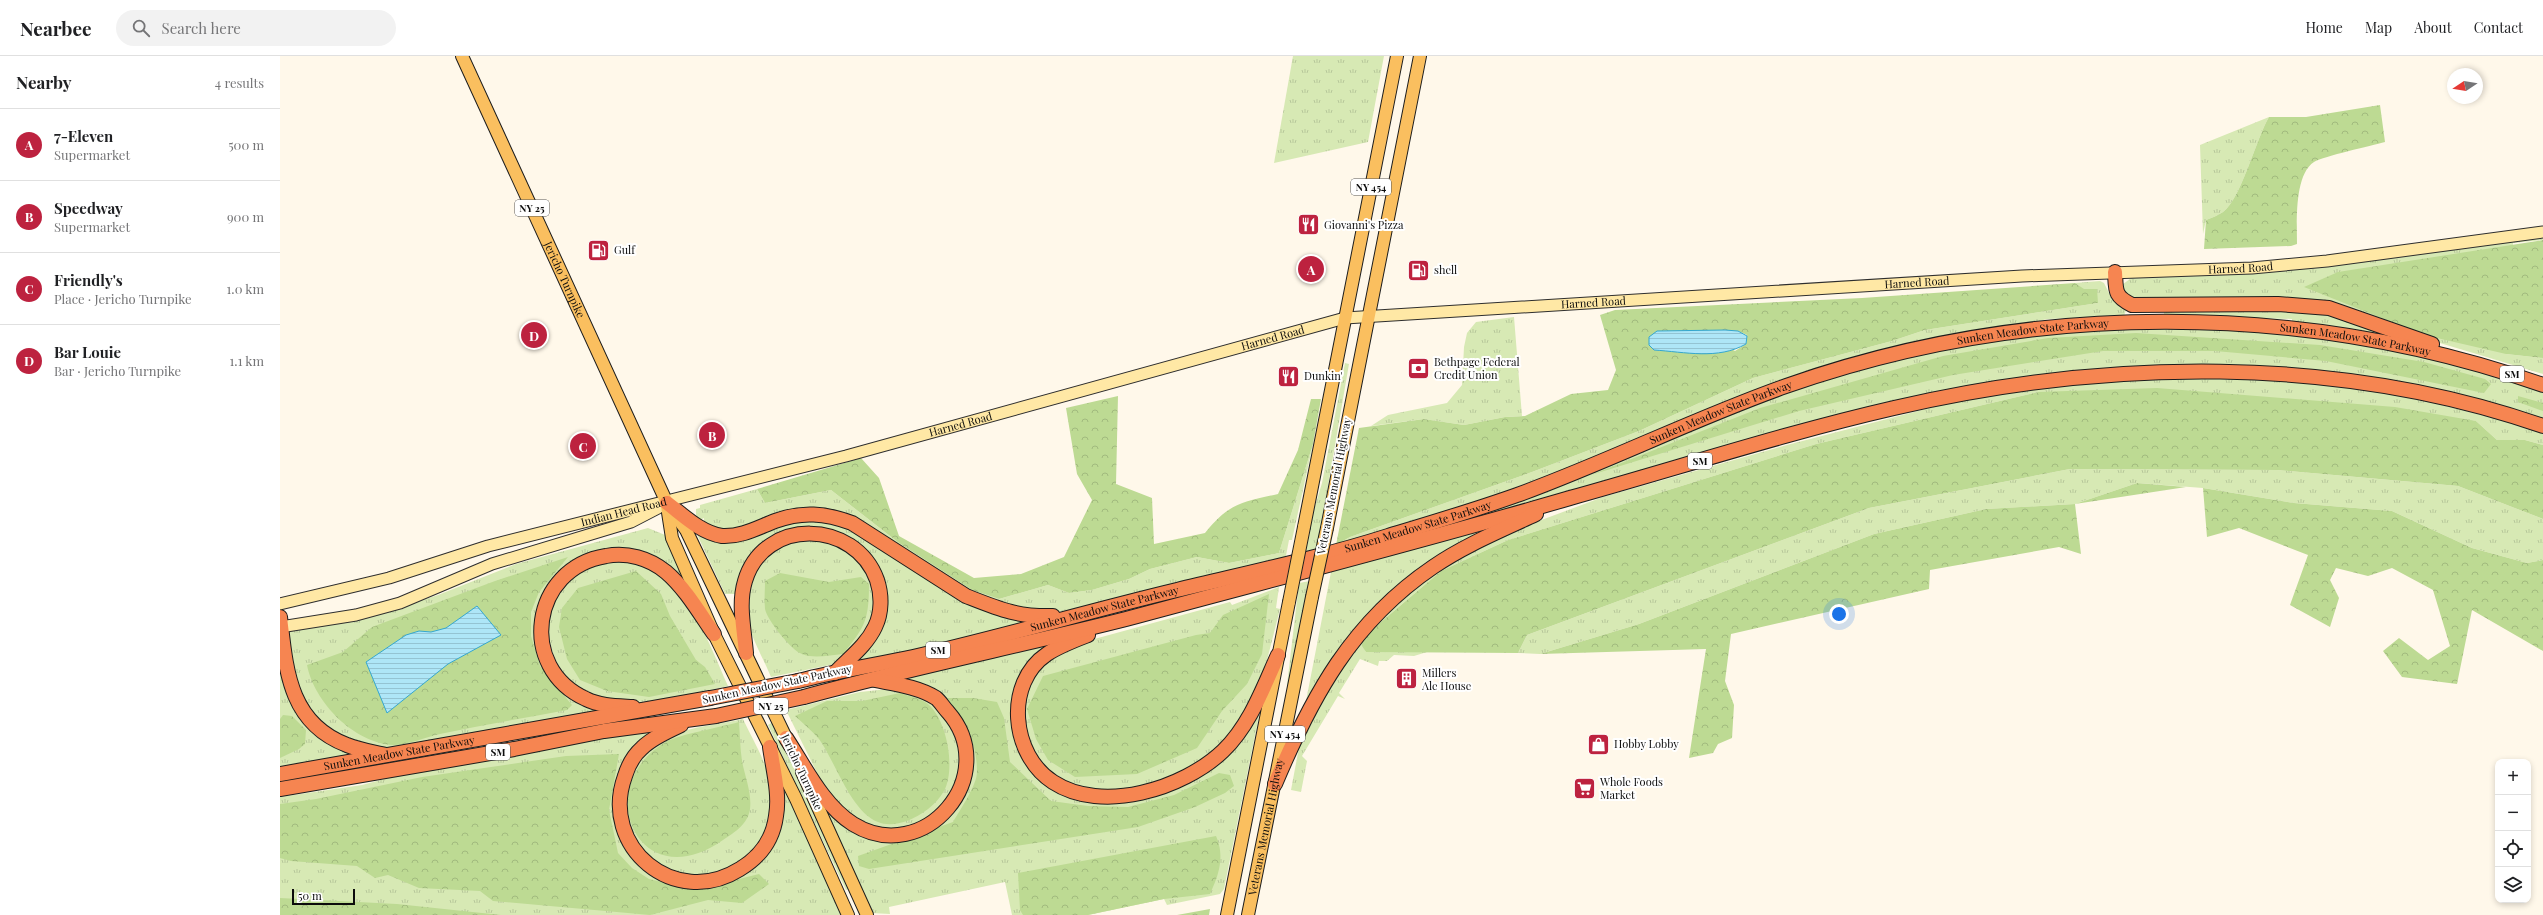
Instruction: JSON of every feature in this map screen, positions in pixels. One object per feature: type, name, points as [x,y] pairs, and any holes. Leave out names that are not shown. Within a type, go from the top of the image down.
[{"type":"highway","points":[[2115,272],[2116,292],[2121,299],[2132,305],[2278,304],[2329,308],[2464,353],[2481,365]]},
{"type":"highway","name":"Sunken Meadow State Parkway","points":[[280,774],[390,756],[798,681],[914,656],[1382,538],[1519,494],[1786,386],[1886,355],[1973,337],[2066,326],[2145,322],[2218,323],[2277,327],[2347,336],[2418,349],[2481,365],[2543,385]]},
{"type":"highway","name":"Sunken Meadow State Parkway","points":[[280,789],[514,749],[604,730],[694,720],[804,696],[869,679],[1010,648],[1126,619],[1571,498],[1894,408],[2038,382],[2109,374],[2193,371],[2276,374],[2356,382],[2439,397],[2543,426]]},
{"type":"highway","points":[[1275,784],[1308,710],[1327,677],[1365,625],[1393,599],[1434,566],[1457,553],[1571,498]]},
{"type":"highway","points":[[667,503],[703,530],[721,536],[736,535],[799,514],[836,517],[852,523],[966,596],[983,604],[1018,614],[1037,616],[1078,615]]},
{"type":"highway","points":[[746,653],[741,606],[742,594],[748,571],[760,555],[777,542],[800,534],[828,535],[842,539],[866,557],[877,580],[881,600],[875,627],[868,639],[859,650],[835,673]]},
{"type":"highway","points":[[660,707],[604,705],[586,699],[571,690],[558,678],[548,661],[541,633],[544,607],[554,587],[569,570],[589,560],[614,554],[637,557],[666,572],[714,634]]},
{"type":"highway","points":[[1126,619],[1047,655],[1027,679],[1021,693],[1017,712],[1020,734],[1028,755],[1040,771],[1052,782],[1070,791],[1105,796],[1136,794],[1154,790],[1188,776],[1223,751],[1242,729],[1278,654]]},
{"type":"highway","points":[[280,623],[286,673],[293,694],[303,712],[320,730],[346,745],[390,756]]},
{"type":"highway","points":[[786,738],[829,803],[853,824],[867,831],[884,835],[920,830],[938,820],[961,790],[966,771],[965,746],[956,722],[936,698],[909,687],[869,679]]},
{"type":"highway","points":[[694,720],[667,731],[641,748],[628,766],[618,793],[623,830],[632,847],[644,862],[662,875],[682,880],[705,883],[729,876],[746,866],[762,851],[771,835],[777,816],[777,797],[770,747]]},
{"type":"main road","name":"Jericho Turnpike","points":[[462,56],[667,503],[686,530],[746,653],[867,915]]},
{"type":"main road","name":"Veterans Memorial Highway","points":[[1227,915],[1397,56]]},
{"type":"main road","name":"Veterans Memorial Highway","points":[[1248,915],[1420,56]]},
{"type":"main road","name":"Harned Road","points":[[667,503],[846,456],[1345,318],[1368,315],[2115,272],[2160,272],[2320,262],[2543,232]]},
{"type":"main road","name":"Jericho Turnpike","points":[[667,503],[672,538],[714,634],[770,747],[848,915]]},
{"type":"main road","name":"Indian Head Road","points":[[280,604],[389,578],[488,546],[628,510],[667,503]]},
{"type":"main road","name":"Indian Head Road","points":[[280,623],[356,615],[400,603],[492,564],[631,522],[667,503]]},
{"type":"green space","points":[[1293,56],[1384,56],[1368,142],[1274,163]]},
{"type":"green space","points":[[2380,105],[2385,142],[2319,160],[2314,162],[2308,168],[2303,177],[2298,200],[2297,244],[2291,246],[2204,249],[2206,220],[2223,212],[2230,205],[2242,182],[2269,117],[2306,117]]},
{"type":"green space","points":[[2269,117],[2236,195],[2230,205],[2223,212],[2206,220],[2203,234],[2200,145]]},
{"type":"green space","points":[[2543,237],[2543,240],[2513,243],[2506,354],[2543,358],[2543,374],[2420,337],[2342,307],[2135,301],[2126,296],[2122,285],[2131,278],[2261,270],[2408,256]]},
{"type":"green space","points":[[2543,240],[2543,358],[2506,354],[2424,335],[2304,287],[2338,272]]},
{"type":"green space","points":[[2100,281],[2104,283],[2112,299],[2126,310],[2124,316],[2048,319],[1905,345],[1834,363],[1765,387],[1599,456],[1472,504],[1336,545],[1350,537],[1532,472],[1639,431],[1753,378],[1892,341],[1925,330],[2098,303],[2075,283]]},
{"type":"green space","points":[[2075,283],[2084,289],[2097,289],[2098,303],[1925,330],[1892,341],[1753,378],[1639,431],[1532,472],[1350,537],[1336,545],[1359,428],[1424,419],[1464,425],[1505,417],[1525,416],[1571,394],[1608,390],[1616,370],[1600,315],[1615,310],[1862,298]],"holes":[[[1701,331],[1738,331],[1747,335],[1746,344],[1735,351]]]},
{"type":"green space","points":[[2306,310],[2340,317],[2397,337],[2292,323],[2292,319],[2164,315],[2164,312]]},
{"type":"green space","points":[[1514,317],[1522,416],[1505,417],[1464,425],[1424,419],[1371,426],[1388,415],[1447,403],[1462,385],[1464,347],[1467,333],[1476,322]]},
{"type":"green space","points":[[2165,327],[2295,335],[2360,343],[2424,355],[2469,367],[2543,391],[2543,421],[2313,373],[2033,377],[1448,527],[1447,524],[1727,415],[1851,372],[1946,349],[1977,344],[2071,333]]},
{"type":"green space","points":[[2136,333],[2320,345],[2424,362],[2485,379],[2491,384],[2484,393],[2326,361],[2215,351],[2103,351],[1953,375],[1799,411],[1591,475],[1760,408],[1943,356],[2048,338]]},
{"type":"green space","points":[[1345,363],[1349,364],[1317,550],[1305,553],[1313,513],[1322,483]]},
{"type":"green space","points":[[2233,378],[2287,381],[2378,391],[2502,420],[2543,432],[2543,445],[2525,440],[2497,440],[2476,421],[2038,392],[1816,444],[1508,540],[1441,571],[1361,639],[1371,624],[1441,566],[1512,531],[1603,497],[1787,445],[1968,398],[2010,391],[2125,379]]},
{"type":"green space","points":[[2157,388],[2395,407],[2476,421],[2497,440],[2525,440],[2543,445],[2543,519],[2458,486],[2277,470],[2070,469],[1869,508],[1527,635],[1518,653],[1366,652],[1362,646],[1361,639],[1441,571],[1508,540],[1816,444],[2038,392]]},
{"type":"green space","points":[[1118,396],[1116,484],[1152,498],[1154,544],[1205,533],[1221,515],[1237,505],[1278,494],[1298,450],[1311,399],[1321,399],[1313,444],[1279,553],[1229,563],[1197,557],[1150,569],[1129,579],[1092,590],[1069,593],[1048,585],[999,599],[972,590],[899,543],[831,490],[765,503],[757,489],[861,458],[879,478],[899,536],[974,578],[1021,574],[1064,557],[1092,500],[1077,474],[1066,408]]},
{"type":"green space","points":[[2518,396],[2543,403],[2543,411],[2518,402]]},
{"type":"green space","points":[[1313,444],[1292,540],[1289,540],[1285,561],[1084,608],[1056,612],[993,604],[832,511],[735,529],[719,530],[704,524],[704,518],[700,520],[696,515],[696,509],[700,508],[700,505],[757,489],[765,503],[831,490],[899,543],[972,590],[999,599],[1048,585],[1069,593],[1092,590],[1129,579],[1150,569],[1197,557],[1229,563],[1279,553]]},
{"type":"green space","points":[[2070,469],[2277,470],[2458,486],[2543,519],[2543,560],[2527,563],[2472,548],[2392,511],[2294,503],[2203,488],[2137,483],[2075,504],[1986,509],[1874,534],[1639,624],[1540,654],[1518,653],[1527,635],[1869,508]]},
{"type":"green space","points":[[2137,483],[2186,487],[2075,504]]},
{"type":"green space","points":[[2203,488],[2294,503],[2392,511],[2472,548],[2527,563],[2543,560],[2543,651],[2472,610],[2457,684],[2402,677],[2383,651],[2399,638],[2428,660],[2450,646],[2433,590],[2392,568],[2368,576],[2336,568],[2330,580],[2339,598],[2330,627],[2290,605],[2308,555],[2239,528],[2207,537]]},
{"type":"green space","points":[[2075,504],[2081,554],[2059,547],[1930,570],[1929,589],[1731,634],[1725,681],[1734,705],[1732,738],[1718,744],[1713,753],[1689,758],[1706,649],[1540,654],[1639,624],[1874,534],[1986,509]]},
{"type":"green space","points":[[806,518],[852,528],[967,599],[1037,621],[844,668],[865,653],[880,631],[884,597],[855,544],[785,533],[737,594],[725,594],[694,528],[712,539]]},
{"type":"green space","points":[[1518,518],[1434,561],[1306,701],[1331,572]]},
{"type":"green space","points":[[648,528],[665,535],[689,590],[680,582],[611,550],[543,599],[554,679],[620,711],[494,733],[385,748],[359,745],[332,734],[311,717],[298,695],[287,633],[293,629],[359,620],[438,595],[516,564]]},
{"type":"green space","points":[[823,540],[848,550],[863,568],[874,589],[875,607],[869,632],[840,663],[771,677],[748,624],[745,601],[748,585],[754,573],[767,555],[775,550],[792,543]]},
{"type":"green space","points":[[568,557],[539,592],[531,612],[531,636],[540,666],[572,705],[567,710],[435,735],[405,744],[393,745],[378,743],[350,729],[327,706],[318,693],[311,679],[307,665],[343,652],[372,627],[495,581]]},
{"type":"green space","points":[[608,560],[627,560],[638,562],[655,571],[670,583],[683,598],[704,632],[728,686],[661,700],[626,702],[609,701],[594,697],[583,692],[574,685],[559,666],[554,655],[548,632],[548,619],[557,593],[564,584],[575,575],[594,565]]},
{"type":"green space","points":[[636,571],[661,594],[670,616],[696,660],[705,667],[715,684],[649,697],[607,691],[580,680],[567,659],[559,627],[562,608],[578,588]]},
{"type":"green space","points":[[780,573],[829,582],[861,577],[869,584],[867,615],[861,629],[843,654],[812,656],[802,654],[792,647],[780,634],[770,620],[765,609],[765,581]]},
{"type":"green space","points":[[1310,581],[1290,685],[1287,685],[1299,583]]},
{"type":"green space","points":[[1279,587],[1276,608],[1280,609],[1262,680],[1249,705],[1224,744],[1193,769],[1162,783],[1127,791],[1091,790],[1063,783],[1045,769],[1029,750],[1022,704],[1031,679],[1049,658],[1076,644],[1230,602],[1232,605]]},
{"type":"green space","points":[[1269,594],[1262,654],[1247,684],[1222,711],[1197,748],[1137,774],[1075,777],[1048,760],[1036,739],[1027,709],[1043,676],[1196,635],[1210,633],[1223,615]]},
{"type":"green space","points":[[1361,639],[1366,652],[1427,652],[1414,656],[1394,655],[1387,661],[1379,661],[1378,666],[1360,659],[1339,693],[1345,699],[1338,696],[1302,756],[1307,761],[1301,792],[1291,790],[1300,742],[1316,707]]},
{"type":"green space","points":[[1067,640],[1053,647],[1016,696],[1027,764],[1088,799],[1194,778],[1261,706],[1224,889],[1220,894],[1167,905],[1164,899],[1088,915],[1012,915],[1005,882],[889,907],[890,914],[871,913],[822,802],[889,839],[930,824],[952,810],[961,800],[967,787],[971,771],[969,754],[961,722],[901,682],[921,674]]},
{"type":"green space","points":[[280,664],[282,677],[292,704],[351,752],[352,759],[280,769]]},
{"type":"green space","points":[[888,689],[909,691],[933,702],[952,723],[963,759],[951,795],[931,819],[906,830],[877,830],[839,808],[823,785],[786,710],[860,692]]},
{"type":"green space","points":[[900,693],[925,702],[935,711],[945,733],[948,745],[948,782],[937,801],[918,816],[896,824],[885,824],[868,816],[860,808],[844,785],[819,739],[795,716],[827,701],[862,701]]},
{"type":"green space","points":[[947,698],[973,698],[997,702],[1004,718],[1010,762],[1051,801],[1088,806],[1128,807],[1174,795],[1219,773],[1230,775],[1234,786],[1225,793],[1195,807],[1138,827],[869,869],[859,866],[858,856],[953,822],[968,797],[974,784],[977,772],[975,750],[964,724]]},
{"type":"green space","points":[[283,715],[292,716],[306,730],[305,744],[299,749],[280,758],[280,719]]},
{"type":"green space","points":[[743,719],[764,762],[770,780],[771,810],[766,829],[757,846],[745,860],[730,871],[712,877],[693,879],[672,874],[655,865],[642,852],[632,837],[626,820],[623,802],[625,784],[632,767],[643,752],[664,738],[690,729]]},
{"type":"green space","points":[[739,722],[742,761],[749,791],[750,803],[747,819],[736,831],[723,840],[693,855],[667,856],[647,847],[634,830],[628,808],[631,784],[643,761],[666,742],[672,739]]},
{"type":"green space","points":[[773,722],[849,889],[846,890],[768,725]]},
{"type":"green space","points":[[675,724],[652,734],[615,792],[614,813],[623,842],[700,887],[759,859],[782,792],[785,790],[788,792],[844,915],[280,915],[280,797],[362,785],[407,773],[489,760]]},
{"type":"green space","points":[[619,754],[609,810],[618,853],[632,868],[649,879],[695,890],[759,874],[769,884],[742,903],[708,900],[650,915],[493,901],[480,891],[419,888],[388,875],[375,878],[357,866],[291,861],[280,858],[280,804],[316,799],[422,777],[566,756]]},
{"type":"green space","points":[[1216,836],[1219,843],[1220,865],[1210,894],[1164,899],[1088,915],[1023,915],[1020,910],[1018,873]]},
{"type":"green space","points":[[280,898],[397,904],[501,915],[280,915]]},
{"type":"green space","points":[[1210,909],[1209,915],[1177,915]]},
{"type":"water","points":[[1657,331],[1738,331],[1747,336],[1746,344],[1724,352],[1701,354],[1654,350],[1649,345],[1649,337]]},
{"type":"water","points":[[477,606],[501,635],[448,664],[387,713],[366,662],[406,635],[419,631],[431,632],[446,628]]},
{"type":"place","name":"Giovanni's Pizza","points":[[1309,225]]},
{"type":"place","name":"Gulf","points":[[598,250]]},
{"type":"place","name":"7-Eleven","points":[[1311,269]]},
{"type":"place","name":"shell","points":[[1418,270]]},
{"type":"place","name":"Bar Louie","points":[[534,335]]},
{"type":"place","name":"Bethpage Federal Credit Union","points":[[1418,368]]},
{"type":"place","name":"Dunkin'","points":[[1289,376]]},
{"type":"place","name":"Speedway","points":[[712,435]]},
{"type":"place","name":"Friendly's","points":[[583,446]]},
{"type":"place","name":"Millers Ale House","points":[[1407,679]]},
{"type":"place","name":"Hobby Lobby","points":[[1599,744]]},
{"type":"place","name":"Whole Foods Market","points":[[1585,788]]}]
